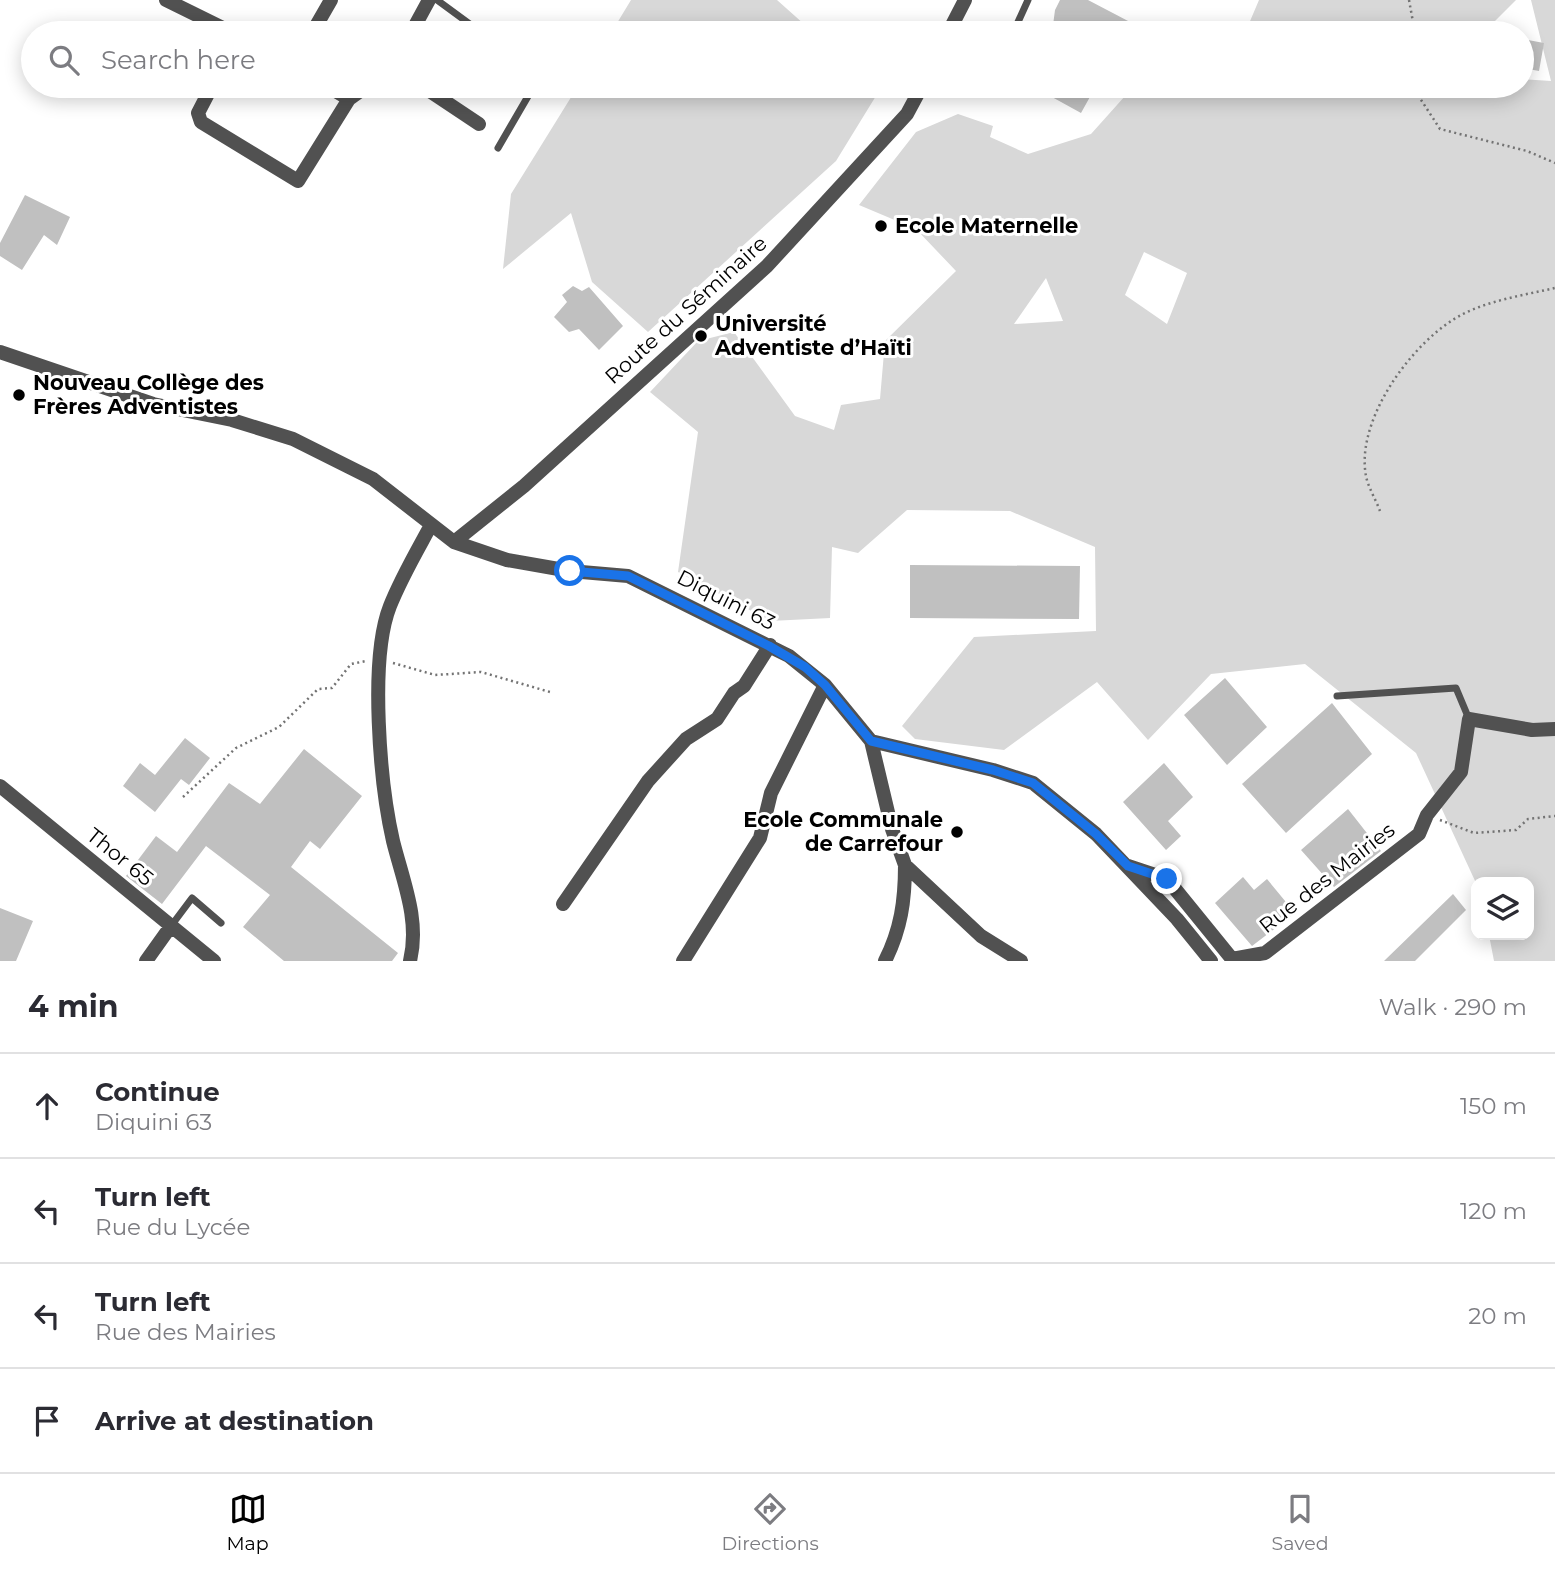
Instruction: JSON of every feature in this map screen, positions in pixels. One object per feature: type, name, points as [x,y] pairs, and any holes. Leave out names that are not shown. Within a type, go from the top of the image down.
[{"type":"street","points":[[319,21],[331,0]]},
{"type":"street","points":[[418,21],[429,0]]},
{"type":"street","points":[[954,21],[965,0]]},
{"type":"street","points":[[171,1],[210,21]]},
{"type":"street","points":[[206,98],[198,113],[201,122],[293,181],[301,178],[349,99]]},
{"type":"street","points":[[440,98],[479,124]]},
{"type":"street","name":"Route du Séminaire","points":[[454,542],[524,486],[767,266],[907,114],[916,98]]},
{"type":"street","name":"Diquini 63","points":[[0,352],[153,404],[232,420],[293,439],[373,479],[454,542],[507,560],[570,571],[628,576],[769,646],[805,667],[825,685],[871,741],[892,830],[905,865],[981,936],[1021,961]]},
{"type":"street","points":[[410,961],[415,942],[414,920],[393,837],[382,747],[378,659],[389,608],[431,525]]},
{"type":"street","points":[[563,904],[648,781],[686,738],[717,719],[734,693],[744,686],[769,646]]},
{"type":"street","points":[[683,961],[760,838],[771,793],[825,685]]},
{"type":"street","points":[[1469,719],[1532,730],[1555,729]]},
{"type":"street","name":"Rue des Mairies","points":[[1128,866],[1167,879],[1232,959],[1265,953],[1419,834],[1427,815],[1461,772],[1469,719]]},
{"type":"street","points":[[871,741],[993,770],[1033,783],[1096,834],[1128,866],[1211,961]]},
{"type":"street","name":"Thor 65","points":[[0,786],[214,961]]},
{"type":"street","points":[[885,961],[895,942],[905,905],[905,865]]},
{"type":"street","points":[[146,961],[171,926]]},
{"type":"lane","points":[[437,0],[466,21]]},
{"type":"lane","points":[[1018,21],[1028,0]]},
{"type":"lane","points":[[498,148],[527,98]]},
{"type":"lane","points":[[1337,696],[1456,688],[1469,719]]},
{"type":"lane","points":[[171,926],[192,898],[221,923]]},
{"type":"path","points":[[1409,0],[1413,21]]},
{"type":"path","points":[[1420,98],[1440,129],[1527,151],[1555,163]]},
{"type":"path","points":[[1380,511],[1366,476],[1367,453],[1383,397],[1396,372],[1461,315],[1501,300],[1555,288]]},
{"type":"path","points":[[183,797],[236,748],[279,727],[318,689],[332,688],[351,664],[378,659],[435,675],[481,672],[550,692]]},
{"type":"path","points":[[1427,815],[1474,833],[1516,830],[1528,819],[1555,816]]},
{"type":"shaded area","points":[[631,0],[777,0],[801,21],[618,21]]},
{"type":"shaded area","points":[[1259,0],[1516,0],[1495,21],[1250,21]]},
{"type":"shaded area","points":[[1531,0],[1555,0],[1555,961],[1494,961],[1490,940],[1534,940],[1534,877],[1473,877],[1416,753],[1305,664],[1211,674],[1148,740],[1097,682],[1004,750],[915,739],[902,726],[974,637],[1096,631],[1095,547],[1010,511],[907,510],[858,553],[832,547],[830,618],[770,621],[678,572],[698,432],[650,392],[698,341],[734,332],[795,416],[834,430],[841,405],[880,399],[885,341],[956,271],[916,229],[859,205],[916,132],[958,114],[993,126],[990,137],[1028,154],[1091,134],[1123,98],[1534,98],[1534,80],[1551,81]],"holes":[[[1144,252],[1187,273],[1167,324],[1125,295]],[[1046,278],[1063,321],[1014,324]]]},
{"type":"shaded area","points":[[571,98],[875,98],[836,161],[648,332],[592,282],[571,213],[503,269],[511,194]]},
{"type":"building","points":[[1060,0],[1088,0],[1128,21],[1054,21]]},
{"type":"building","points":[[1534,41],[1544,43],[1539,71],[1534,70]]},
{"type":"building","points":[[1054,98],[1089,98],[1081,113]]},
{"type":"building","points":[[25,195],[70,217],[57,245],[44,235],[22,270],[0,256],[0,243]]},
{"type":"building","points":[[573,286],[582,291],[589,287],[623,326],[599,350],[579,329],[569,332],[554,317],[567,302],[562,295]]},
{"type":"building","points":[[910,565],[1080,566],[1079,619],[910,618]]},
{"type":"building","points":[[1225,678],[1267,727],[1227,765],[1184,715]]},
{"type":"building","points":[[1332,703],[1372,754],[1286,833],[1242,784]]},
{"type":"building","points":[[185,738],[210,758],[189,785],[181,779],[155,812],[123,786],[140,763],[155,775]]},
{"type":"building","points":[[304,749],[362,796],[320,849],[310,841],[291,867],[398,953],[392,961],[284,961],[243,927],[270,895],[206,846],[162,904],[126,876],[156,836],[177,852],[229,783],[260,804]]},
{"type":"building","points":[[1164,763],[1193,797],[1168,821],[1181,836],[1166,850],[1123,802]]},
{"type":"building","points":[[1348,809],[1381,851],[1334,887],[1301,850]]},
{"type":"building","points":[[1243,877],[1254,890],[1267,879],[1295,913],[1252,946],[1215,903]]},
{"type":"building","points":[[1453,894],[1466,910],[1415,961],[1384,961]]},
{"type":"building","points":[[0,908],[33,921],[16,961],[0,961]]},
{"type":"place","name":"Ecole Maternelle","points":[[881,226]]},
{"type":"place","name":"Université Adventiste d’Haïti","points":[[701,336]]},
{"type":"place","name":"Nouveau Collège des Frères Adventistes","points":[[19,395]]},
{"type":"place","name":"Ecole Communale de Carrefour","points":[[957,832]]},
{"type":"route","points":[[570,571],[628,576],[657,588],[789,656],[825,685],[871,741],[993,770],[1033,783],[1096,834],[1128,866],[1167,879]]}]
